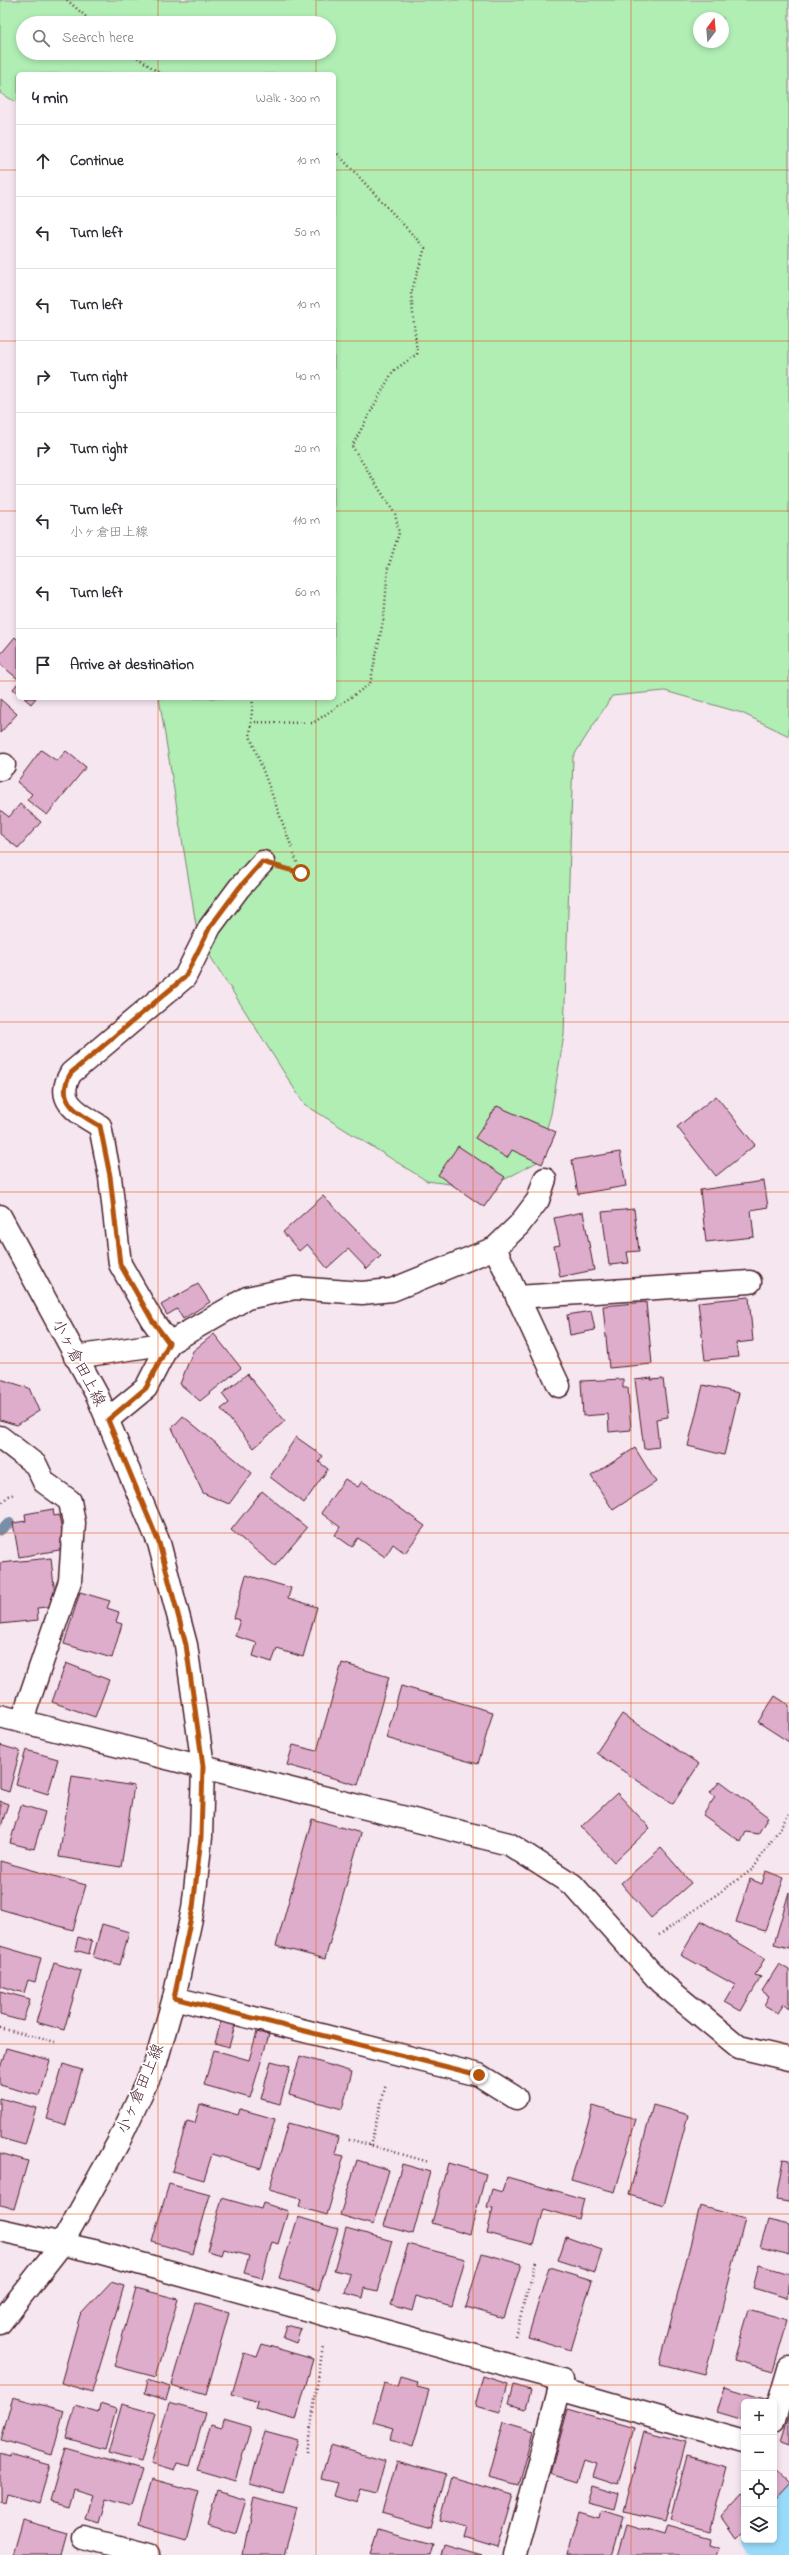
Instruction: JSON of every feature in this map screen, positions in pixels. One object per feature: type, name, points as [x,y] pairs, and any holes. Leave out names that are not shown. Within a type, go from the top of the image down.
[{"type":"street","points":[[169,1343],[152,1320],[120,1264],[110,1176],[100,1126],[77,1113],[64,1095],[65,1083],[71,1073],[185,977],[210,927],[239,888],[262,862]]},
{"type":"street","points":[[75,1357],[169,1343],[247,1298],[295,1288],[362,1293],[392,1290],[495,1248],[519,1225],[538,1200],[545,1179]]},
{"type":"street","name":"小ヶ倉田上線","points":[[0,1216],[6,1243],[97,1395],[159,1543],[186,1645],[203,1766],[201,1837],[193,1908],[174,1998],[153,2068],[118,2143],[61,2244],[0,2323]]},
{"type":"street","points":[[495,1248],[559,1386]]},
{"type":"street","points":[[517,1297],[750,1282]]},
{"type":"street","points":[[108,1420],[146,1388],[169,1343]]},
{"type":"street","points":[[0,1437],[36,1465],[44,1482],[70,1501],[74,1524],[70,1580],[22,1720]]},
{"type":"street","points":[[0,1716],[22,1720],[509,1844],[573,1885],[660,1982],[739,2047],[789,2059]]},
{"type":"street","points":[[174,1998],[479,2075],[516,2098]]},
{"type":"street","points":[[0,2230],[98,2252],[562,2380],[515,2555]]},
{"type":"street","points":[[777,2410],[789,2369]]},
{"type":"street","points":[[559,2389],[741,2441]]},
{"type":"street","points":[[84,2538],[149,2555]]},
{"type":"path","points":[[67,0],[85,16]]},
{"type":"path","points":[[141,60],[158,72]]},
{"type":"path","points":[[251,722],[313,723],[370,684],[384,617],[388,568],[399,533],[395,514],[352,446],[392,371],[417,354],[411,292],[425,248],[336,152]]},
{"type":"path","points":[[253,700],[250,736],[301,873],[262,862]]},
{"type":"path","points":[[634,1952],[753,1869],[789,1814]]},
{"type":"path","points":[[0,2028],[55,2042]]},
{"type":"path","points":[[370,2146],[393,2053]]},
{"type":"path","points":[[349,2139],[429,2162]]},
{"type":"path","points":[[507,2365],[536,2261]]},
{"type":"path","points":[[307,2452],[327,2316]]},
{"type":"green space","points":[[0,0],[789,0],[789,736],[742,713],[665,691],[612,696],[573,757],[564,1035],[551,1114],[537,1162],[487,1189],[427,1181],[304,1104],[198,937],[159,700],[336,700],[336,72],[16,72],[16,102],[0,93]]},
{"type":"building","points":[[15,637],[16,677],[0,664],[0,655]]},
{"type":"building","points":[[0,699],[17,714],[0,733]]},
{"type":"building","points":[[26,700],[34,700],[31,704]]},
{"type":"building","points":[[41,750],[57,761],[66,751],[86,767],[47,815],[27,800],[32,794],[17,782]]},
{"type":"building","points":[[20,804],[41,822],[18,848],[0,834],[0,810],[9,817]]},
{"type":"building","points":[[716,1096],[755,1145],[716,1176],[677,1127]]},
{"type":"building","points":[[497,1106],[556,1132],[542,1164],[512,1150],[507,1158],[475,1138]]},
{"type":"building","points":[[458,1146],[505,1177],[484,1207],[438,1175]]},
{"type":"building","points":[[620,1152],[626,1186],[578,1194],[572,1160]]},
{"type":"building","points":[[764,1181],[768,1207],[751,1210],[754,1237],[706,1242],[700,1190]]},
{"type":"building","points":[[323,1196],[381,1256],[367,1269],[348,1249],[327,1268],[307,1244],[299,1251],[283,1232]]},
{"type":"building","points":[[634,1209],[639,1251],[627,1252],[629,1263],[609,1265],[602,1212]]},
{"type":"building","points":[[583,1212],[594,1270],[560,1277],[554,1246],[560,1245],[554,1218]]},
{"type":"building","points":[[198,1284],[210,1302],[183,1319],[177,1309],[167,1315],[161,1305]]},
{"type":"building","points":[[749,1297],[753,1341],[736,1343],[738,1357],[705,1360],[698,1302]]},
{"type":"building","points":[[646,1302],[652,1364],[609,1368],[603,1306]]},
{"type":"building","points":[[591,1311],[595,1330],[570,1335],[567,1315]]},
{"type":"building","points":[[214,1334],[241,1368],[200,1401],[180,1384],[193,1351]]},
{"type":"building","points":[[247,1374],[285,1421],[254,1448],[221,1409],[229,1403],[222,1394]]},
{"type":"building","points":[[652,1378],[651,1380],[663,1379],[668,1417],[656,1419],[659,1447],[644,1449],[635,1380]]},
{"type":"building","points":[[0,1379],[29,1388],[39,1411],[17,1425],[0,1420]]},
{"type":"building","points":[[623,1379],[623,1388],[628,1388],[631,1430],[609,1432],[608,1414],[583,1416],[581,1381]]},
{"type":"building","points":[[703,1385],[739,1393],[724,1455],[688,1446]]},
{"type":"building","points":[[183,1416],[252,1473],[229,1504],[203,1493],[172,1428]]},
{"type":"building","points":[[296,1437],[323,1456],[319,1462],[328,1469],[304,1503],[270,1477]]},
{"type":"building","points":[[635,1448],[656,1482],[613,1510],[591,1476]]},
{"type":"building","points":[[345,1479],[358,1487],[362,1481],[425,1526],[405,1553],[393,1544],[385,1557],[358,1538],[352,1547],[335,1535],[340,1527],[321,1513]]},
{"type":"building","points":[[262,1491],[307,1528],[275,1566],[231,1530]]},
{"type":"building","points":[[53,1509],[54,1516],[59,1515],[65,1549],[19,1557],[13,1523],[26,1521],[25,1514]]},
{"type":"building","points":[[51,1558],[56,1606],[37,1608],[38,1620],[0,1624],[0,1563]]},
{"type":"building","points":[[246,1575],[291,1588],[288,1598],[317,1607],[303,1657],[277,1649],[272,1662],[253,1656],[257,1643],[235,1636],[240,1620],[234,1618]]},
{"type":"building","points":[[80,1592],[110,1601],[107,1608],[119,1612],[116,1622],[122,1624],[112,1658],[64,1644]]},
{"type":"building","points":[[66,1663],[109,1680],[95,1717],[52,1702]]},
{"type":"building","points":[[342,1663],[389,1677],[358,1785],[287,1765],[293,1745],[317,1751]]},
{"type":"building","points":[[401,1686],[493,1712],[478,1764],[386,1738]]},
{"type":"building","points":[[775,1696],[789,1705],[789,1742],[758,1722]]},
{"type":"building","points":[[622,1714],[699,1764],[673,1804],[596,1753]]},
{"type":"building","points":[[0,1745],[20,1751],[9,1792],[0,1789]]},
{"type":"building","points":[[26,1750],[58,1759],[48,1794],[16,1784]]},
{"type":"building","points":[[72,1776],[134,1786],[121,1867],[59,1857]]},
{"type":"building","points":[[720,1781],[768,1817],[758,1834],[746,1832],[741,1842],[703,1815],[715,1797],[710,1793]]},
{"type":"building","points":[[617,1793],[650,1828],[614,1862],[581,1827]]},
{"type":"building","points":[[0,1801],[8,1804],[0,1830]]},
{"type":"building","points":[[21,1805],[45,1812],[34,1849],[10,1843]]},
{"type":"building","points":[[312,1819],[361,1833],[325,1959],[276,1946]]},
{"type":"building","points":[[661,1848],[691,1883],[651,1918],[621,1883]]},
{"type":"building","points":[[0,1861],[86,1885],[73,1930],[0,1909]]},
{"type":"building","points":[[766,1871],[784,1878],[765,1931],[736,1922],[750,1879],[762,1884]]},
{"type":"building","points":[[789,1892],[789,1948],[774,1944]]},
{"type":"building","points":[[701,1921],[765,1958],[755,1975],[761,1977],[741,2011],[725,2002],[735,1985],[681,1955]]},
{"type":"building","points":[[102,1924],[129,1932],[120,1965],[93,1957]]},
{"type":"building","points":[[78,1937],[92,1941],[89,1954],[75,1950]]},
{"type":"building","points":[[0,1946],[41,1958],[35,1982],[28,1980],[24,1993],[0,1986]]},
{"type":"building","points":[[54,1963],[81,1971],[64,2030],[36,2022]]},
{"type":"building","points":[[779,1964],[789,1970],[789,2008],[784,2004],[778,2013],[764,2005],[769,1996],[762,1991]]},
{"type":"building","points":[[0,1991],[30,1999],[23,2021],[0,2015]]},
{"type":"building","points":[[221,2021],[235,2025],[229,2047],[215,2043]]},
{"type":"building","points":[[257,2032],[269,2035],[250,2098],[204,2085],[214,2050],[249,2060]]},
{"type":"building","points":[[6,2048],[50,2060],[40,2096],[0,2085],[0,2069]]},
{"type":"building","points":[[300,2056],[352,2072],[342,2109],[289,2094]]},
{"type":"building","points":[[271,2061],[290,2066],[280,2104],[261,2099]]},
{"type":"building","points":[[63,2064],[82,2070],[66,2125],[47,2119]]},
{"type":"building","points":[[0,2098],[36,2108],[25,2145],[0,2138]]},
{"type":"building","points":[[200,2104],[238,2115],[240,2109],[275,2119],[261,2168],[212,2154],[204,2180],[172,2171],[187,2121],[195,2123]]},
{"type":"building","points":[[653,2105],[688,2115],[664,2205],[629,2195]]},
{"type":"building","points":[[593,2106],[636,2119],[615,2192],[571,2180]]},
{"type":"building","points":[[288,2123],[339,2137],[335,2154],[344,2156],[327,2215],[299,2207],[301,2199],[269,2190]]},
{"type":"building","points":[[0,2153],[28,2161],[14,2209],[0,2205]]},
{"type":"building","points":[[783,2159],[789,2160],[789,2202],[776,2200]]},
{"type":"building","points":[[357,2160],[389,2170],[373,2225],[340,2215]]},
{"type":"building","points":[[448,2163],[486,2174],[470,2234],[432,2223]]},
{"type":"building","points":[[402,2164],[430,2172],[413,2234],[384,2226]]},
{"type":"building","points":[[507,2177],[584,2199],[579,2219],[544,2209],[534,2245],[487,2233],[493,2208],[487,2207],[492,2189],[502,2192]]},
{"type":"building","points":[[169,2184],[210,2195],[193,2254],[152,2242]]},
{"type":"building","points":[[222,2198],[261,2209],[263,2203],[288,2211],[278,2244],[272,2242],[262,2278],[244,2273],[249,2256],[224,2249],[222,2255],[207,2251]]},
{"type":"building","points":[[700,2206],[745,2218],[705,2375],[660,2364]]},
{"type":"building","points":[[298,2217],[338,2229],[319,2290],[279,2278]]},
{"type":"building","points":[[768,2220],[789,2225],[789,2255],[760,2247]]},
{"type":"building","points":[[346,2228],[392,2241],[377,2291],[365,2288],[363,2298],[345,2293],[350,2274],[334,2270]]},
{"type":"building","points":[[566,2237],[602,2250],[595,2272],[558,2260]]},
{"type":"building","points":[[408,2244],[465,2259],[452,2306],[416,2296],[412,2311],[391,2305]]},
{"type":"building","points":[[482,2253],[521,2264],[504,2318],[466,2307]]},
{"type":"building","points":[[759,2265],[789,2274],[787,2298],[753,2288]]},
{"type":"building","points":[[549,2267],[592,2280],[571,2350],[528,2337]]},
{"type":"building","points":[[111,2282],[124,2286],[92,2392],[61,2383],[80,2315]]},
{"type":"building","points":[[136,2288],[178,2299],[156,2377],[114,2366]]},
{"type":"building","points":[[195,2303],[229,2313],[206,2395],[171,2385]]},
{"type":"building","points":[[749,2309],[788,2320],[773,2371],[734,2360]]},
{"type":"building","points":[[287,2325],[301,2329],[296,2343],[283,2338]]},
{"type":"building","points":[[262,2344],[313,2359],[296,2420],[256,2409],[258,2402],[232,2394],[244,2353],[257,2357]]},
{"type":"building","points":[[483,2376],[508,2384],[500,2413],[475,2406]]},
{"type":"building","points":[[400,2377],[418,2382],[417,2387],[429,2390],[413,2447],[390,2440],[394,2428],[373,2422],[384,2383],[397,2387]]},
{"type":"building","points":[[147,2380],[170,2387],[166,2400],[144,2393]]},
{"type":"building","points":[[514,2385],[530,2390],[525,2409],[509,2404]]},
{"type":"building","points":[[725,2387],[765,2399],[741,2399],[741,2419],[717,2412]]},
{"type":"building","points":[[13,2397],[64,2411],[52,2455],[1,2440]]},
{"type":"building","points":[[169,2403],[205,2413],[190,2466],[177,2463],[174,2471],[151,2464]]},
{"type":"building","points":[[100,2404],[116,2409],[105,2449],[66,2438],[75,2406],[98,2413]]},
{"type":"building","points":[[122,2404],[155,2413],[141,2462],[108,2453]]},
{"type":"building","points":[[568,2409],[634,2428],[618,2485],[593,2477],[597,2464],[583,2460],[576,2482],[550,2474]]},
{"type":"building","points":[[789,2416],[789,2444],[781,2441]]},
{"type":"building","points":[[224,2419],[251,2427],[235,2481],[197,2470],[211,2424],[222,2427]]},
{"type":"building","points":[[503,2422],[534,2431],[519,2485],[488,2477]]},
{"type":"building","points":[[265,2431],[298,2440],[283,2493],[250,2484]]},
{"type":"building","points":[[644,2431],[686,2442],[665,2522],[623,2512]]},
{"type":"building","points":[[331,2445],[385,2461],[376,2494],[361,2490],[357,2503],[334,2496],[338,2483],[321,2479]]},
{"type":"building","points":[[65,2448],[142,2470],[131,2506],[106,2499],[99,2524],[86,2520],[93,2495],[73,2489],[68,2506],[50,2501]]},
{"type":"building","points":[[0,2453],[10,2456],[10,2454],[50,2465],[39,2503],[6,2494],[4,2504],[0,2503]]},
{"type":"building","points":[[687,2456],[727,2467],[710,2531],[670,2520]]},
{"type":"building","points":[[396,2461],[446,2475],[431,2527],[381,2513]]},
{"type":"building","points":[[777,2472],[789,2483],[777,2496]]},
{"type":"building","points":[[452,2477],[513,2495],[497,2548],[463,2538],[466,2528],[440,2521]]},
{"type":"building","points":[[152,2479],[199,2492],[186,2539],[139,2525]]},
{"type":"building","points":[[592,2486],[618,2494],[614,2509],[587,2502]]},
{"type":"building","points":[[217,2491],[246,2500],[236,2533],[207,2524]]},
{"type":"building","points":[[741,2495],[741,2533],[736,2538],[721,2517]]},
{"type":"building","points":[[254,2497],[297,2509],[284,2555],[243,2555]]},
{"type":"building","points":[[601,2510],[623,2517],[612,2555],[567,2555],[579,2512],[599,2518]]},
{"type":"building","points":[[22,2520],[68,2533],[62,2555],[12,2555]]},
{"type":"building","points":[[627,2524],[664,2535],[667,2526],[710,2538],[709,2544],[719,2547],[716,2555],[618,2555]]},
{"type":"building","points":[[378,2529],[432,2544],[429,2555],[370,2555]]},
{"type":"building","points":[[443,2544],[481,2555],[440,2555]]},
{"type":"waterway","points":[[0,1530],[9,1523]]},
{"type":"waterway","points":[[777,2529],[789,2515]]},
{"type":"route","points":[[301,873],[262,862],[239,888],[210,927],[197,957],[185,977],[71,1073],[65,1083],[64,1095],[77,1113],[100,1126],[110,1176],[120,1264],[152,1320],[169,1343],[157,1370],[146,1388],[108,1420],[159,1543],[186,1645],[203,1766],[201,1837],[193,1908],[174,1998],[479,2075]]}]
